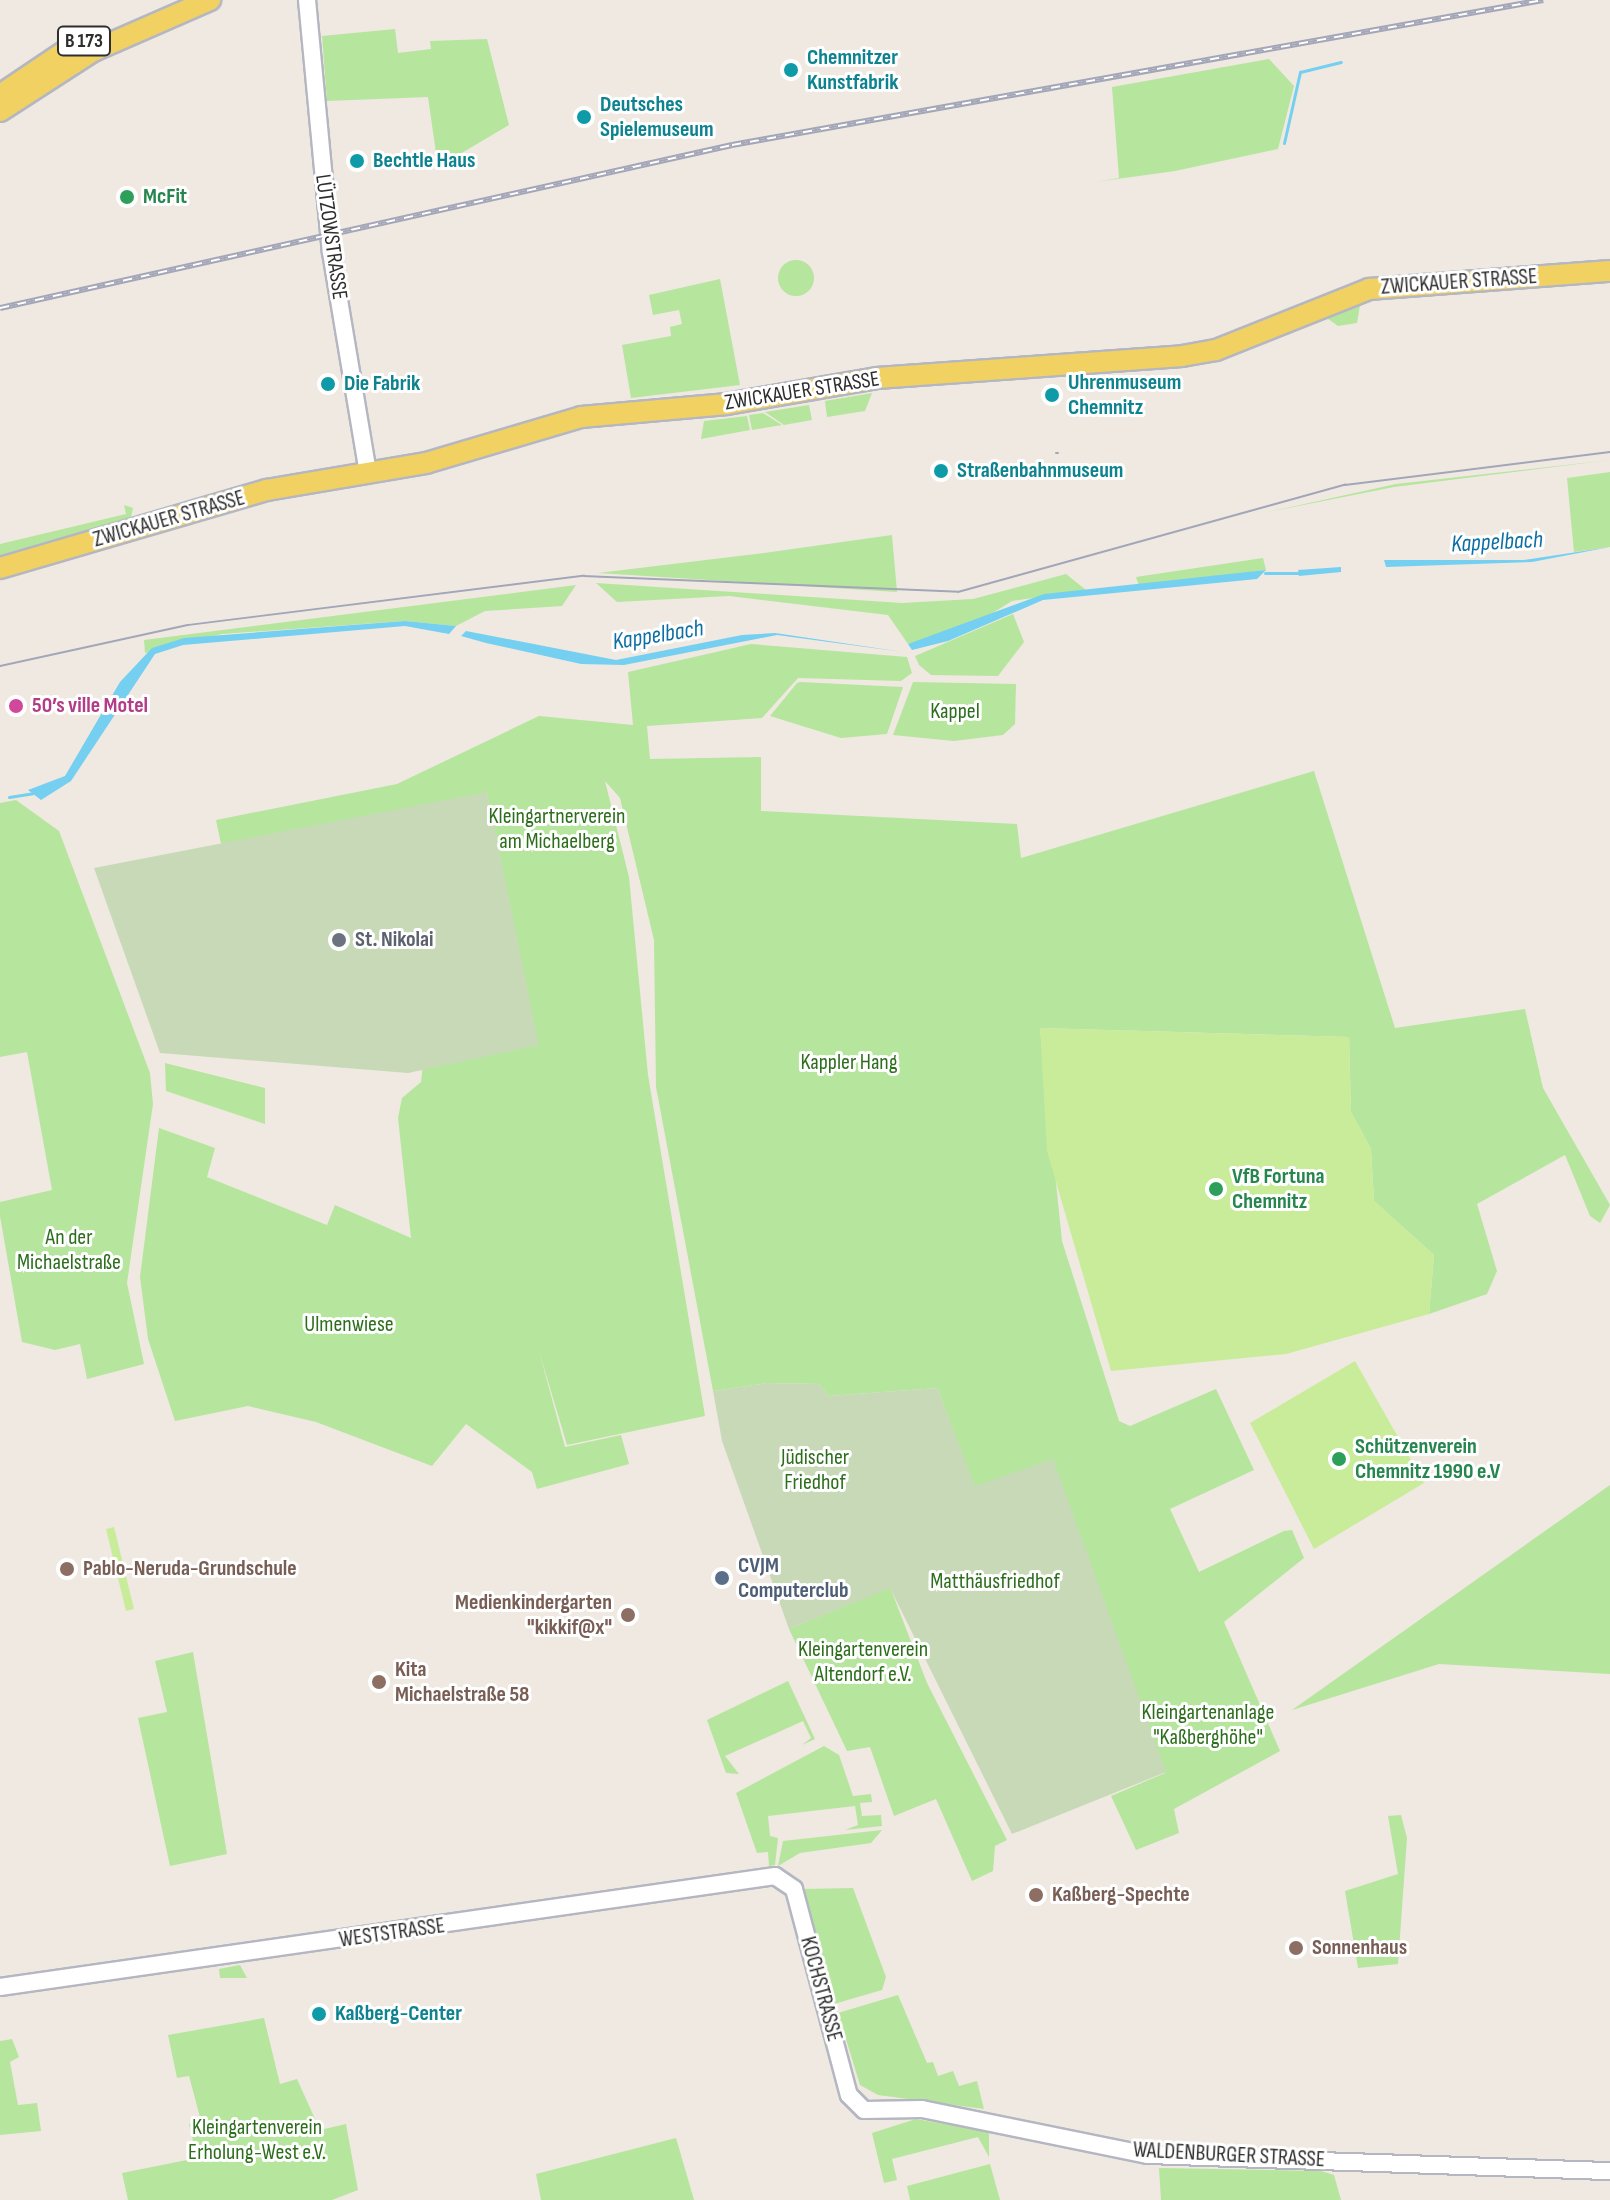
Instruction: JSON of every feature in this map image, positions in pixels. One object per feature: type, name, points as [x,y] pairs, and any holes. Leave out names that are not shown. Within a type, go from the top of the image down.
[{"type":"main road","name":"B 173","points":[[0,95],[84,41],[175,0]]},
{"type":"main road","name":"B 173","points":[[0,111],[93,51],[207,1]]},
{"type":"main road","name":"ZWICKAUER STRASSE","points":[[0,568],[267,490],[426,463],[581,417],[727,404],[877,378],[1216,350],[1369,289],[1610,271]]},
{"type":"street","name":"LÜTZOWSTRASSE","points":[[307,0],[331,252],[368,472]]},
{"type":"street","name":"WESTSTRASSE","points":[[0,1987],[783,1877]]},
{"type":"street","name":"KOCHSTRASSE","points":[[783,1877],[794,1889],[855,2103]]},
{"type":"street","name":"WALDENBURGER STRASSE","points":[[855,2103],[873,2112],[941,2112],[1148,2155],[1610,2171]]},
{"type":"green space","points":[[395,29],[398,53],[431,49],[430,41],[487,39],[509,125],[438,167],[428,97],[327,101],[322,36]]},
{"type":"green space","points":[[1269,59],[1294,86],[1278,149],[1175,171],[1095,182],[1119,178],[1112,87]]},
{"type":"green space","points":[[796,260],[809,265],[814,278],[809,291],[796,296],[783,291],[778,278],[783,265]]},
{"type":"green space","points":[[720,279],[740,385],[631,398],[622,345],[671,336],[670,327],[682,324],[679,310],[653,315],[649,295]]},
{"type":"green space","points":[[1360,305],[1357,323],[1338,326],[1324,316]]},
{"type":"green space","points":[[872,393],[865,411],[827,417],[825,401]]},
{"type":"green space","points":[[809,405],[812,420],[784,425],[765,412]]},
{"type":"green space","points":[[763,413],[782,425],[752,430],[749,415]]},
{"type":"green space","points":[[747,416],[750,430],[701,439],[704,421]]},
{"type":"green space","points":[[1610,460],[1394,487],[1268,512],[1396,484]]},
{"type":"green space","points":[[1610,472],[1610,547],[1574,552],[1567,478]]},
{"type":"green space","points":[[124,505],[133,508],[131,517],[0,556],[0,544],[126,514]]},
{"type":"green space","points":[[892,535],[897,592],[598,573],[764,553]]},
{"type":"green space","points":[[1263,558],[1266,570],[1139,586],[1136,577]]},
{"type":"green space","points":[[1066,574],[1086,590],[1012,601],[970,627],[908,644],[888,615],[729,596],[617,602],[596,583],[902,603],[973,599]]},
{"type":"green space","points":[[576,585],[562,606],[485,611],[456,626],[405,621],[222,634],[145,653],[144,640]]},
{"type":"green space","points":[[1013,614],[1024,642],[998,676],[931,675],[919,665],[915,656]]},
{"type":"green space","points":[[751,644],[907,657],[912,673],[901,681],[798,678],[762,718],[647,726],[650,759],[761,757],[761,811],[1017,824],[1021,858],[1314,771],[1395,1028],[1525,1009],[1543,1088],[1610,1205],[1600,1223],[1590,1216],[1565,1155],[1477,1204],[1497,1271],[1487,1294],[1429,1314],[1434,1255],[1374,1201],[1371,1149],[1351,1112],[1349,1037],[1040,1028],[1062,1241],[1119,1421],[1130,1426],[1216,1389],[1254,1470],[1170,1509],[1199,1572],[1284,1531],[1292,1530],[1304,1558],[1224,1622],[1280,1751],[1174,1809],[1179,1833],[1136,1850],[1111,1796],[1165,1773],[974,1486],[937,1388],[829,1396],[819,1384],[767,1383],[713,1391],[656,1087],[654,940],[620,798],[605,781],[629,877],[648,1075],[705,1416],[567,1445],[539,1351],[565,1447],[621,1435],[629,1464],[537,1489],[532,1472],[466,1424],[432,1466],[316,1422],[248,1406],[175,1421],[148,1339],[140,1277],[159,1128],[215,1148],[207,1177],[327,1225],[335,1205],[411,1238],[398,1118],[402,1098],[421,1082],[423,1064],[538,1045],[487,793],[221,844],[216,820],[397,784],[539,716],[633,725],[628,672]]},
{"type":"green space","name":"Kappel","points":[[913,682],[1016,684],[1015,724],[1003,735],[954,741],[893,735]]},
{"type":"green space","name":"Kappel","points":[[797,683],[903,687],[887,734],[841,738],[770,716]]},
{"type":"green space","points":[[487,792],[539,1045],[408,1073],[160,1053],[94,868]]},
{"type":"green space","name":"An der Michaelstraße","points":[[16,800],[59,831],[150,1073],[153,1104],[127,1283],[144,1364],[87,1379],[80,1344],[55,1350],[22,1342],[0,1216],[0,1202],[52,1190],[27,1052],[0,1057],[0,803]]},
{"type":"green space","name":"VfB Fortuna Chemnitz","points":[[1040,1028],[1349,1037],[1351,1112],[1371,1149],[1374,1201],[1434,1255],[1429,1314],[1286,1354],[1111,1371],[1047,1151]]},
{"type":"green space","points":[[165,1063],[265,1088],[265,1124],[166,1091]]},
{"type":"green space","name":"Schützenverein Chemnitz 1990 e.V","points":[[1355,1361],[1424,1483],[1314,1549],[1250,1423]]},
{"type":"green space","name":"Matthäusfriedhof","points":[[767,1383],[819,1384],[829,1396],[937,1388],[975,1486],[1053,1459],[1166,1772],[1012,1834],[890,1588],[789,1629],[722,1441],[713,1391]]},
{"type":"green space","points":[[1610,1485],[1610,1674],[1439,1664],[1292,1710]]},
{"type":"green space","points":[[114,1527],[134,1609],[126,1611],[106,1529]]},
{"type":"green space","name":"Kleingartenverein Altendorf e.V.","points":[[890,1587],[927,1683],[1007,1840],[995,1846],[993,1871],[972,1881],[936,1799],[894,1816],[870,1747],[847,1751],[789,1629]]},
{"type":"green space","points":[[193,1652],[227,1854],[170,1866],[138,1718],[167,1712],[155,1661]]},
{"type":"green space","points":[[788,1681],[815,1739],[802,1745],[811,1738],[803,1721],[725,1756],[739,1774],[726,1773],[707,1720]]},
{"type":"green space","points":[[824,1746],[839,1755],[853,1796],[871,1794],[872,1802],[860,1803],[862,1816],[881,1815],[882,1826],[845,1830],[858,1825],[855,1806],[768,1816],[770,1836],[778,1838],[775,1865],[769,1866],[768,1852],[757,1853],[736,1793]]},
{"type":"green space","points":[[1401,1815],[1407,1838],[1398,1964],[1358,1968],[1345,1891],[1398,1874],[1388,1816]]},
{"type":"green space","points":[[882,1830],[871,1843],[800,1853],[778,1866],[783,1841]]},
{"type":"green space","points":[[853,1888],[886,1977],[882,1990],[834,2004],[804,1889]]},
{"type":"green space","points":[[240,1965],[247,1978],[220,1978],[219,1969]]},
{"type":"green space","points":[[898,1995],[927,2063],[933,2062],[938,2076],[953,2071],[959,2086],[977,2081],[984,2109],[878,2095],[860,2085],[838,2013]]},
{"type":"green space","name":"Kleingartenverein Erholung-West e.V.","points":[[264,2018],[280,2084],[297,2079],[320,2130],[346,2124],[358,2190],[332,2200],[128,2200],[122,2173],[197,2158],[189,2124],[201,2121],[189,2076],[177,2078],[168,2035]]},
{"type":"green space","points":[[12,2039],[19,2057],[10,2062],[18,2105],[37,2103],[41,2131],[0,2135],[0,2041]]},
{"type":"green space","points":[[916,2119],[989,2132],[989,2157],[978,2137],[892,2159],[897,2180],[884,2183],[872,2133]]},
{"type":"green space","points":[[676,2138],[694,2200],[541,2200],[536,2174]]},
{"type":"green space","points":[[990,2164],[1000,2200],[910,2200],[907,2186]]},
{"type":"green space","points":[[1159,2168],[1321,2171],[1334,2175],[1341,2200],[1161,2200]]},
{"type":"water","points":[[1610,547],[1532,562],[1386,567],[1384,560],[1524,560]]},
{"type":"water","points":[[1341,567],[1341,572],[1299,576],[1298,570]]},
{"type":"water","points":[[1266,570],[1257,579],[1043,600],[948,641],[912,650],[908,644],[1044,594]]},
{"type":"water","points":[[405,621],[456,626],[449,634],[405,626],[183,645],[155,654],[71,781],[41,800],[28,790],[65,776],[120,682],[152,648],[184,638]]},
{"type":"water","points":[[466,631],[616,660],[742,635],[775,633],[903,652],[777,635],[624,665],[581,664],[461,636]]},
{"type":"waterway","points":[[1284,143],[1300,72],[1341,62]]},
{"type":"waterway","name":"Kappelbach","points":[[1265,573],[1301,573]]},
{"type":"waterway","name":"Kappelbach","points":[[9,797],[33,793]]},
{"type":"tram line","points":[[0,666],[188,625],[584,576],[958,592],[1345,485],[1610,452]]},
{"type":"railway","points":[[0,308],[732,145],[1543,0]]},
{"type":"place","name":"Chemnitzer Kunstfabrik","points":[[791,70]]},
{"type":"place","name":"Deutsches Spielemuseum","points":[[584,117]]},
{"type":"place","name":"Bechtle Haus","points":[[357,161]]},
{"type":"place","name":"McFit","points":[[127,197]]},
{"type":"place","name":"Die Fabrik","points":[[328,384]]},
{"type":"place","name":"Uhrenmuseum Chemnitz","points":[[1052,395]]},
{"type":"place","name":"Straßenbahnmuseum","points":[[941,471]]},
{"type":"place","name":"50’s ville Motel","points":[[16,706]]},
{"type":"place","name":"St. Nikolai","points":[[339,940]]},
{"type":"place","name":"VfB Fortuna Chemnitz","points":[[1216,1189]]},
{"type":"place","name":"Schützenverein Chemnitz 1990 e.V","points":[[1339,1459]]},
{"type":"place","name":"Pablo-Neruda-Grundschule","points":[[67,1569]]},
{"type":"place","name":"CVJM Computerclub","points":[[722,1578]]},
{"type":"place","name":"Medienkindergarten \"kikkif@x\"","points":[[628,1615]]},
{"type":"place","name":"Kita Michaelstraße 58","points":[[379,1682]]},
{"type":"place","name":"Kaßberg-Spechte","points":[[1036,1895]]},
{"type":"place","name":"Sonnenhaus","points":[[1296,1948]]},
{"type":"place","name":"Kaßberg-Center","points":[[319,2014]]},
{"type":"park label","name":"Kleingartnerverein am Michaelberg","points":[[557,828]]},
{"type":"park label","name":"Kappler Hang","points":[[849,1063]]},
{"type":"park label","name":"Ulmenwiese","points":[[349,1325]]},
{"type":"park label","name":"Jüdischer Friedhof","points":[[815,1470]]},
{"type":"park label","name":"Kleingartenanlage \"Kaßberghöhe\"","points":[[1208,1724]]}]
